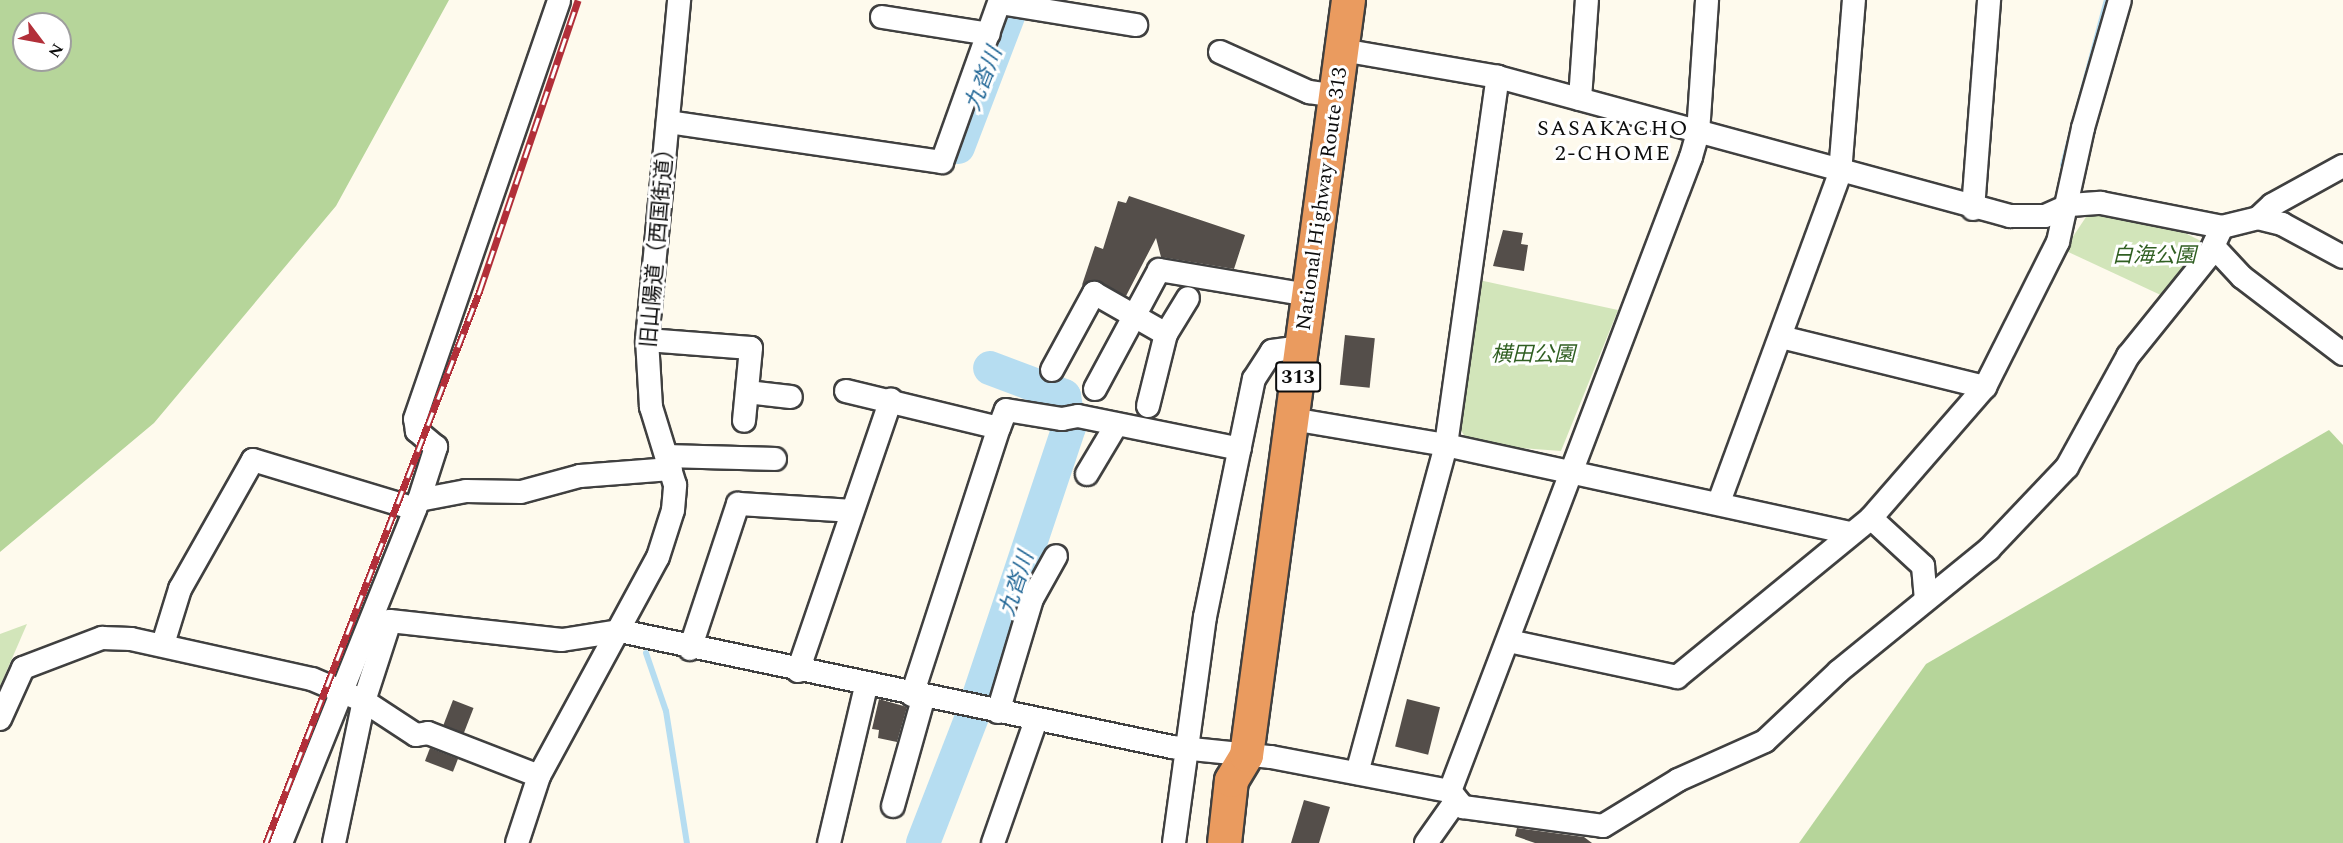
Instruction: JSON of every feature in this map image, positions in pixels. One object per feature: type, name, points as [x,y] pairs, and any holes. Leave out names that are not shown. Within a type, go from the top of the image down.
[{"type":"highway","name":"National Highway Route 313","points":[[1224,843],[1231,780],[1246,755],[1348,0]]},
{"type":"highway","name":"National Highway Route 313","points":[[1245,843],[1254,778],[1246,755]]},
{"type":"street","points":[[281,843],[417,504],[436,447],[417,431],[415,419],[560,0]]},
{"type":"street","name":"旧山陽道（西国街道）","points":[[517,843],[539,776],[620,631],[667,533],[675,495],[669,463],[651,407],[647,340],[679,0]]},
{"type":"street","points":[[1580,99],[1587,0]]},
{"type":"street","points":[[1426,843],[1453,796],[1698,133],[1707,0]]},
{"type":"street","points":[[1719,502],[1840,173],[1854,0]]},
{"type":"street","points":[[1973,209],[1989,0]]},
{"type":"street","points":[[1509,641],[1677,677],[1871,518],[1985,387],[2058,242],[2070,205],[2083,128],[2120,0]]},
{"type":"street","points":[[668,122],[942,162],[1000,2],[1136,25]]},
{"type":"street","points":[[882,17],[988,34]]},
{"type":"street","points":[[1342,51],[1498,77],[1973,209],[2045,216],[2070,205],[2101,203],[2218,237],[2242,277],[2343,354]]},
{"type":"street","points":[[1220,52],[1309,92],[1336,96]]},
{"type":"street","points":[[1357,773],[1446,445],[1498,77]]},
{"type":"street","points":[[334,843],[364,701],[390,621],[562,640],[620,631],[690,649],[866,687],[1036,720],[1183,748],[1246,755],[1357,773],[1600,835],[1678,780],[1765,741],[1926,599],[1989,549],[2067,467],[2128,356],[2218,237],[2258,218],[2272,205],[2343,166]]},
{"type":"street","points":[[2258,218],[2282,224],[2343,257]]},
{"type":"street","points":[[1095,389],[1159,270],[1308,295]]},
{"type":"street","points":[[1052,370],[1094,293],[1134,313],[1166,334]]},
{"type":"street","points":[[1148,406],[1166,334],[1188,298]]},
{"type":"street","points":[[1781,337],[1985,387]]},
{"type":"street","points":[[647,340],[751,348],[744,421]]},
{"type":"street","points":[[1174,843],[1183,748],[1257,370],[1272,351],[1302,347]]},
{"type":"street","points":[[846,391],[891,400],[999,428]]},
{"type":"street","points":[[747,392],[791,397]]},
{"type":"street","points":[[798,671],[851,511],[891,400]]},
{"type":"street","points":[[893,806],[918,696],[1006,410],[1070,417],[1115,427],[1133,425],[1240,449]]},
{"type":"street","points":[[1292,419],[1446,445],[1571,473],[1719,502],[1851,533]]},
{"type":"street","points":[[1087,474],[1115,427]]},
{"type":"street","points":[[163,644],[180,589],[253,460],[417,504],[466,491],[521,492],[580,476],[669,463],[774,459]]},
{"type":"street","points":[[690,649],[738,504],[851,511]]},
{"type":"street","points":[[1871,518],[1923,566],[1926,599]]},
{"type":"street","points":[[982,709],[1032,599],[1056,556]]},
{"type":"street","points":[[0,719],[16,675],[30,664],[102,638],[163,644],[342,690],[364,701],[410,732],[429,733],[539,776]]},
{"type":"street","points":[[829,843],[866,687]]},
{"type":"street","points":[[993,843],[1036,720]]},
{"type":"green space","points":[[0,0],[449,0],[336,206],[154,423],[0,552]]},
{"type":"green space","name":"白海公園","points":[[2088,214],[2175,228],[2207,244],[2165,297],[2064,250]]},
{"type":"green space","name":"横田公園","points":[[1479,280],[1618,310],[1561,451],[1470,444],[1460,429]]},
{"type":"green space","points":[[2329,430],[2343,445],[2343,843],[1799,843],[1926,664]]},
{"type":"green space","points":[[27,624],[0,686],[0,634]]},
{"type":"building","points":[[1129,196],[1245,235],[1234,269],[1161,257],[1156,238],[1126,296],[1094,280],[1082,285],[1095,246],[1103,249],[1118,201],[1126,203]]},
{"type":"building","points":[[1503,230],[1523,233],[1521,244],[1528,245],[1524,271],[1493,266]]},
{"type":"building","points":[[1345,335],[1375,338],[1370,388],[1340,385]]},
{"type":"building","points":[[879,699],[907,707],[897,742],[878,738],[879,730],[872,729]]},
{"type":"building","points":[[1407,699],[1440,707],[1428,755],[1395,747]]},
{"type":"building","points":[[453,700],[474,708],[464,733],[443,725]]},
{"type":"building","points":[[430,748],[458,759],[453,772],[425,761]]},
{"type":"building","points":[[1304,800],[1330,807],[1319,843],[1291,843]]},
{"type":"building","points":[[1517,828],[1584,837],[1592,843],[1535,843],[1515,836]]},
{"type":"waterway","points":[[2063,165],[2107,0]]},
{"type":"waterway","name":"九沓川","points":[[958,147],[1010,11]]},
{"type":"waterway","name":"九沓川","points":[[923,843],[973,714],[1069,427],[1064,396],[990,368]]},
{"type":"waterway","points":[[646,653],[666,711],[687,843]]},
{"type":"railway","points":[[266,843],[480,290],[578,0]]},
{"type":"district","name":"SASAKACHO 2-CHOME","points":[[1613,140]]}]
